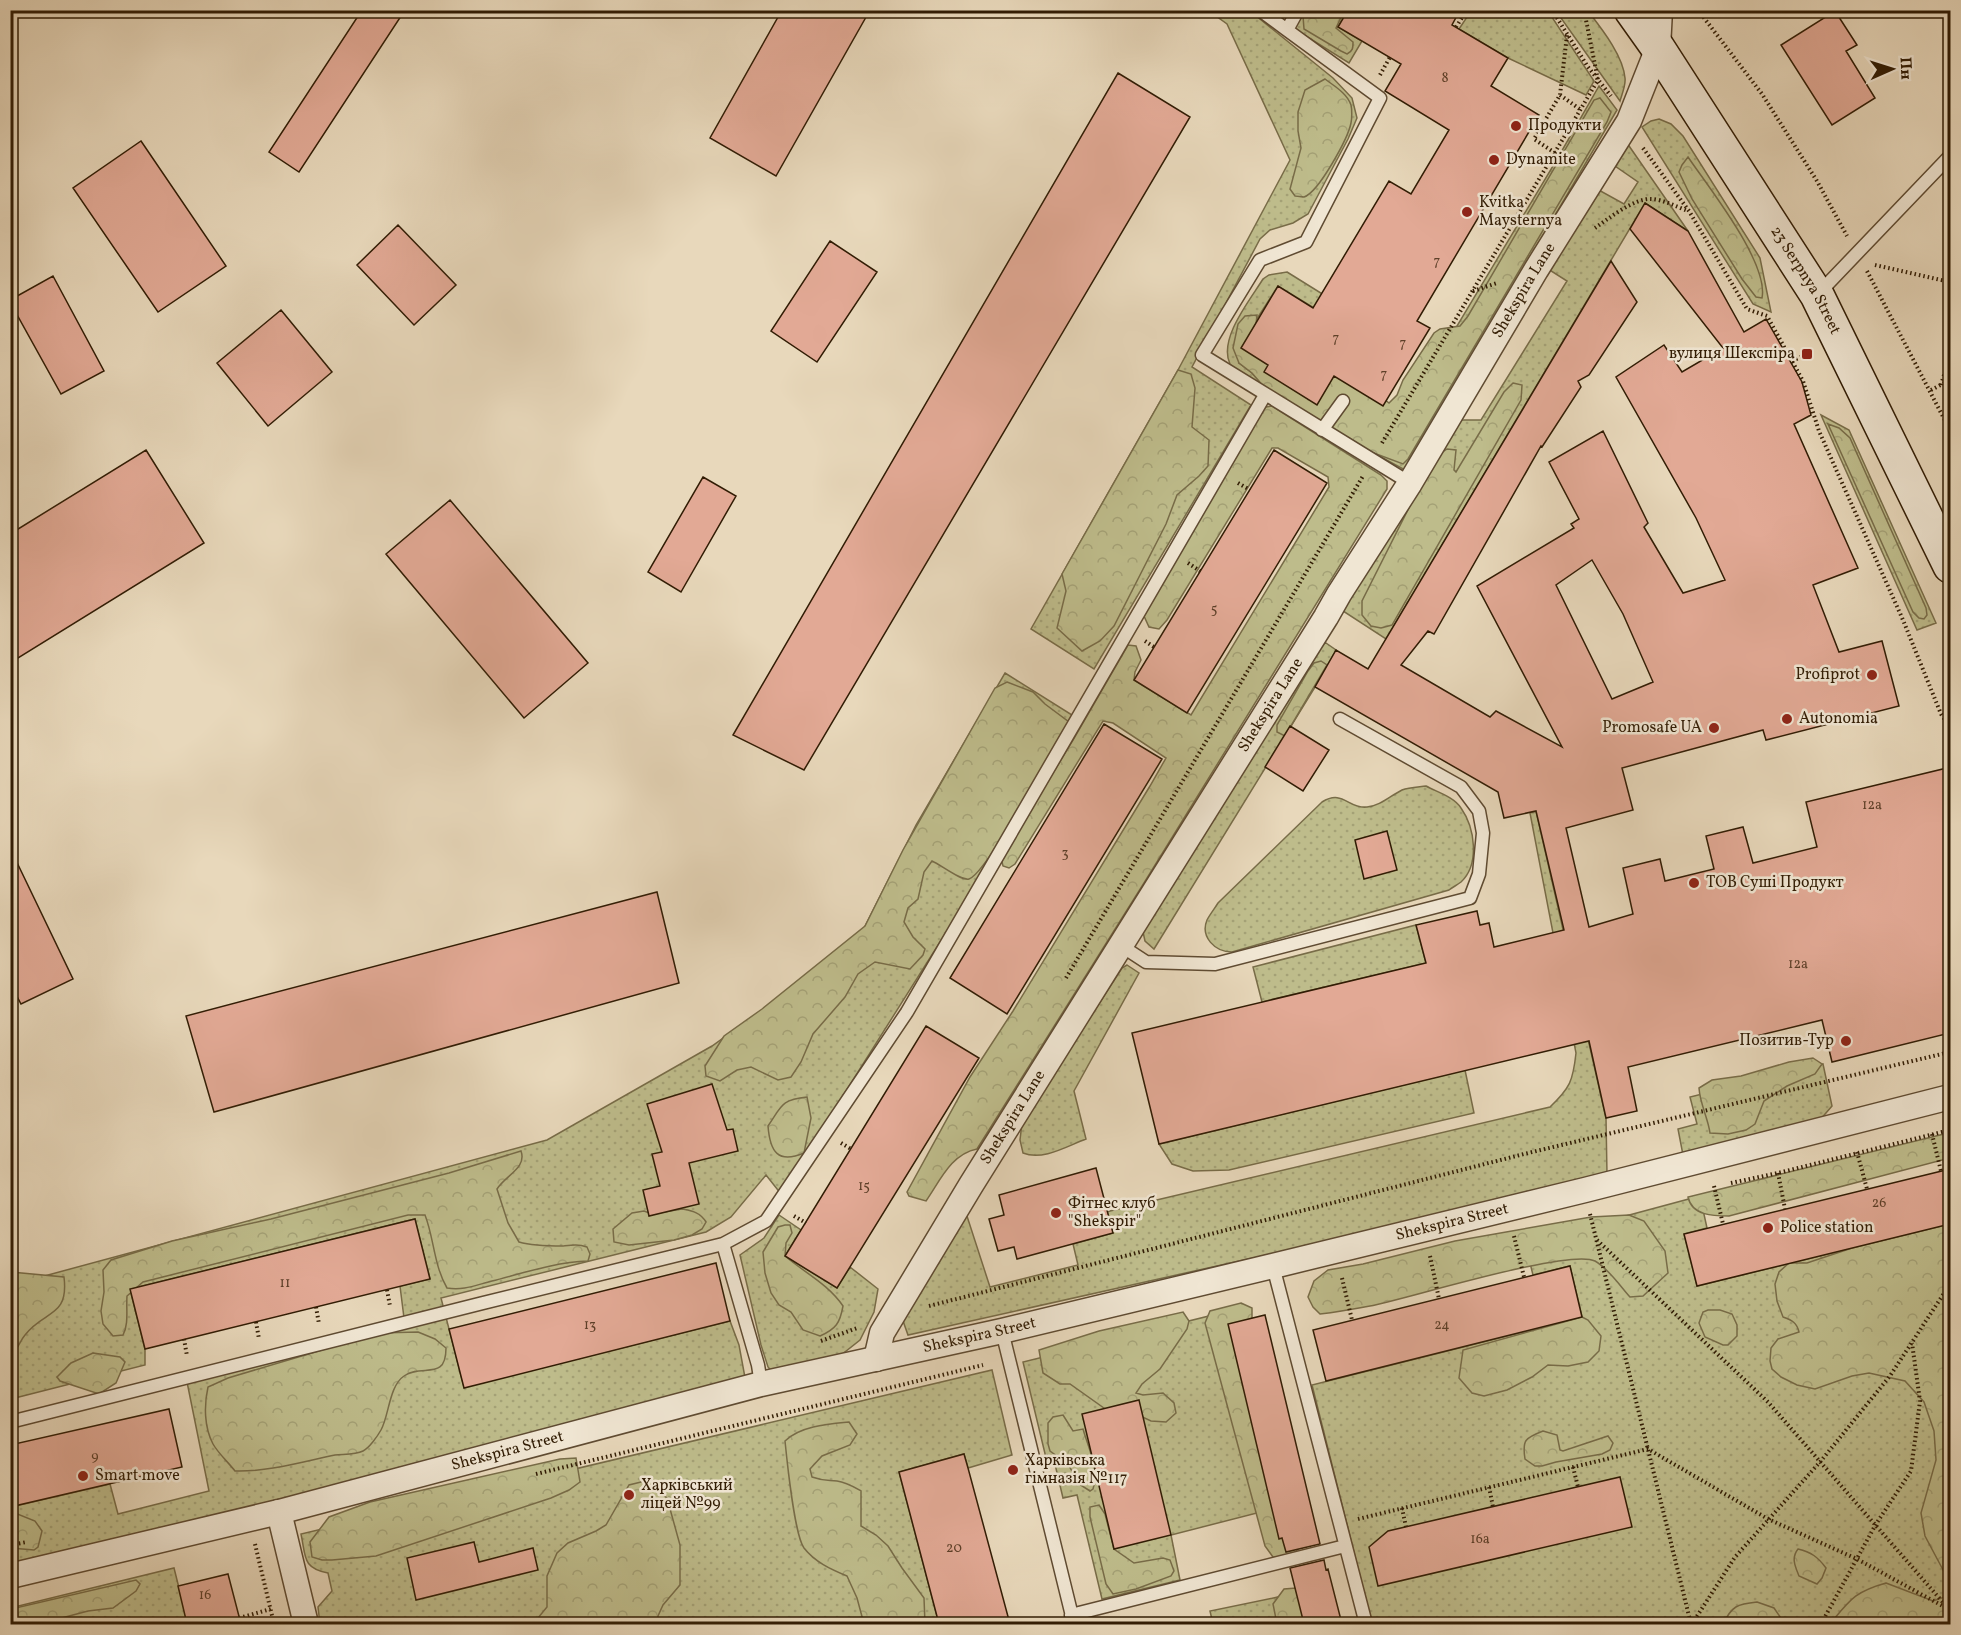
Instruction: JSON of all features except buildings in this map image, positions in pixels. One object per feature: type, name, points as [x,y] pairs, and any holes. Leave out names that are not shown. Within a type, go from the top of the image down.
[{"type":"street","name":"23 Serpnya Street","points":[[1631,10],[1658,48],[1817,295],[1950,566]]},
{"type":"street","name":"Shekspira Lane","points":[[876,1359],[882,1333],[977,1175],[1410,483],[1536,270],[1629,121],[1658,48],[1660,10]]},
{"type":"street","name":"Shekspira Street","points":[[10,1576],[279,1512],[761,1384],[1002,1331],[1273,1266],[1950,1097]]},
{"type":"street","points":[[279,1512],[306,1624]]},
{"type":"lane","points":[[1260,10],[1380,98],[1306,242],[1260,260],[1202,355],[1410,483]]},
{"type":"lane","points":[[1287,30],[1298,10]]},
{"type":"lane","points":[[1817,295],[1859,258],[1950,156]]},
{"type":"lane","points":[[10,1422],[723,1244],[766,1221],[907,1012],[1265,395]]},
{"type":"lane","points":[[1323,430],[1343,400]]},
{"type":"lane","points":[[1120,945],[1146,962],[1215,964],[1470,898],[1479,874],[1483,833],[1479,811],[1461,787],[1341,719]]},
{"type":"lane","points":[[723,1244],[758,1365],[761,1384]]},
{"type":"lane","points":[[1273,1266],[1366,1624]]},
{"type":"lane","points":[[1002,1331],[1073,1620],[1346,1546]]},
{"type":"path","points":[[1456,27],[1467,10]]},
{"type":"path","points":[[1698,10],[1762,94],[1816,181],[1931,390],[1950,430]]},
{"type":"path","points":[[1948,10],[1950,17]]},
{"type":"path","points":[[1061,987],[1598,80],[1584,11],[1552,12]]},
{"type":"path","points":[[1552,12],[1689,211],[1748,309],[1767,316],[1803,381],[1819,431],[1903,620],[1941,714],[1950,727]]},
{"type":"path","points":[[1555,153],[1534,139],[1560,95],[1567,34]]},
{"type":"path","points":[[1560,95],[1581,110]]},
{"type":"path","points":[[1589,232],[1641,200],[1651,199],[1689,211]]},
{"type":"path","points":[[1859,258],[1950,282]]},
{"type":"path","points":[[1792,361],[1807,354]]},
{"type":"path","points":[[1941,385],[1950,355]]},
{"type":"path","points":[[1931,390],[1950,380]]},
{"type":"path","points":[[928,1306],[1524,1154],[1950,1052]]},
{"type":"path","points":[[1703,1189],[1778,1173],[1950,1130]]},
{"type":"path","points":[[1932,1134],[1941,1171]]},
{"type":"path","points":[[1857,1152],[1866,1189]]},
{"type":"path","points":[[1778,1173],[1785,1209]]},
{"type":"path","points":[[1714,1186],[1723,1224]]},
{"type":"path","points":[[1584,1190],[1691,1624]]},
{"type":"path","points":[[1584,1219],[1591,1217]]},
{"type":"path","points":[[1504,1238],[1525,1233]]},
{"type":"path","points":[[1514,1236],[1524,1277]]},
{"type":"path","points":[[1597,1240],[1768,1402],[1950,1610]]},
{"type":"path","points":[[1419,1259],[1440,1254]]},
{"type":"path","points":[[1430,1256],[1439,1299]]},
{"type":"path","points":[[1332,1280],[1353,1275]]},
{"type":"path","points":[[1342,1278],[1352,1320]]},
{"type":"path","points":[[1691,1624],[1735,1557],[1821,1462],[1890,1376],[1950,1284]]},
{"type":"path","points":[[1821,1624],[1876,1524],[1911,1472],[1920,1401],[1912,1343]]},
{"type":"path","points":[[528,1476],[1008,1359]]},
{"type":"path","points":[[1339,1523],[1648,1449],[1768,1520],[1857,1559],[1950,1610]]},
{"type":"path","points":[[1573,1467],[1578,1487]]},
{"type":"path","points":[[1489,1486],[1493,1507]]},
{"type":"path","points":[[1402,1508],[1406,1527]]},
{"type":"path","points":[[244,1546],[285,1535]]},
{"type":"path","points":[[255,1543],[274,1624]]},
{"type":"path","points":[[239,1618],[271,1610]]},
{"type":"green space","points":[[1209,11],[1250,11],[1333,78],[1352,98],[1357,118],[1308,214],[1293,223],[1270,230],[1260,239],[1192,367],[1251,405],[1094,669],[1031,629],[1178,370],[1290,160],[1227,24]]},
{"type":"green space","points":[[1303,11],[1348,11],[1338,27],[1362,41],[1349,63],[1293,28]]},
{"type":"green space","points":[[1306,11],[1344,11],[1336,28],[1353,42],[1350,52],[1347,54],[1304,29],[1303,16]]},
{"type":"green space","points":[[1471,11],[1548,11],[1594,81],[1586,95],[1508,58],[1459,29]]},
{"type":"green space","points":[[1556,11],[1588,11],[1605,34],[1616,51],[1623,69],[1625,84],[1620,101]]},
{"type":"green space","points":[[1325,79],[1347,97],[1352,109],[1351,123],[1339,152],[1325,175],[1310,193],[1304,197],[1295,196],[1290,189],[1301,148],[1298,112],[1305,90]]},
{"type":"green space","points":[[1599,86],[1617,110],[1405,470],[1379,456],[1556,161]]},
{"type":"green space","points":[[1600,98],[1611,112],[1607,122],[1403,464],[1363,449],[1265,388],[1252,373],[1239,363],[1233,348],[1238,324],[1245,316],[1257,315],[1254,343],[1343,374],[1368,386],[1389,403],[1397,395],[1403,380],[1434,333],[1440,329],[1460,326],[1468,316],[1594,100]]},
{"type":"green space","points":[[1659,119],[1671,124],[1683,136],[1760,258],[1771,312],[1753,304],[1642,127]]},
{"type":"green space","points":[[1627,143],[1688,231],[1645,203],[1386,639],[1343,611],[1434,458],[1454,420],[1481,420],[1567,281],[1548,269],[1597,189],[1624,204],[1638,182],[1615,166]]},
{"type":"green space","points":[[1688,157],[1736,226],[1747,246],[1762,283],[1762,298],[1756,297],[1742,279],[1692,199],[1679,172]]},
{"type":"green space","points":[[1287,272],[1345,308],[1337,322],[1278,286],[1256,320],[1239,363],[1252,373],[1265,388],[1233,368],[1227,354],[1228,343],[1237,320],[1263,279],[1269,275]]},
{"type":"green space","points":[[1178,370],[1191,374],[1195,388],[1192,427],[1209,440],[1208,466],[1177,495],[1166,524],[1114,626],[1100,641],[1082,651],[1057,628],[1066,591],[1062,574]]},
{"type":"green space","points":[[1513,383],[1522,385],[1521,400],[1392,625],[1381,628],[1371,626],[1362,615],[1362,601],[1434,458],[1447,449],[1456,450],[1454,470],[1456,472],[1504,392]]},
{"type":"green space","points":[[1272,406],[1381,475],[1387,481],[1387,489],[977,1149],[960,1156],[953,1162],[926,1201],[909,1196],[907,1192],[970,1077],[1013,1011],[1166,758],[1113,723],[1103,721],[1015,864],[1009,868],[1003,866],[1001,858],[1128,645],[1136,646],[1141,660],[1134,680],[1191,715],[1329,487],[1328,477],[1278,448],[1272,448],[1167,620],[1159,629],[1149,627],[1144,616],[1258,413]]},
{"type":"green space","points":[[1821,415],[1849,430],[1936,623],[1917,630]]},
{"type":"green space","points":[[1828,424],[1839,428],[1850,438],[1926,608],[1927,615],[1924,619],[1919,618],[1913,612]]},
{"type":"green space","points":[[1326,643],[1336,650],[1154,949],[1145,941],[1143,932],[1317,645]]},
{"type":"green space","points":[[1321,661],[1327,665],[1285,736],[1277,732],[1277,725],[1308,671],[1314,663]]},
{"type":"green space","points":[[1005,673],[1080,720],[781,1194],[766,1175],[731,1217],[706,1232],[441,1298],[464,1387],[730,1321],[739,1345],[746,1383],[11,1569],[11,1507],[110,1484],[118,1514],[209,1491],[187,1382],[405,1326],[400,1286],[430,1279],[415,1219],[130,1289],[145,1349],[145,1365],[11,1399],[11,1285],[547,1140],[712,1046],[857,942],[916,825]]},
{"type":"green space","points":[[1007,682],[1033,692],[1069,722],[1005,833],[978,872],[969,879],[965,879],[932,861],[924,872],[918,899],[908,908],[904,922],[913,937],[925,949],[923,955],[910,969],[875,962],[858,974],[845,997],[813,1034],[801,1062],[791,1077],[778,1080],[751,1067],[737,1070],[720,1081],[706,1076],[705,1066],[724,1036],[762,1009],[865,926],[903,850],[995,688]]},
{"type":"green space","points":[[1426,786],[1458,804],[1470,825],[1473,856],[1471,866],[1461,882],[1449,890],[1232,952],[1220,949],[1207,938],[1205,926],[1218,903],[1322,802],[1340,798],[1360,807],[1367,807],[1381,803],[1405,789]]},
{"type":"green space","points":[[1536,811],[1606,1118],[1607,1174],[1351,1236],[908,1335],[902,1318],[966,1213],[990,1287],[1078,1265],[1073,1244],[1113,1233],[1107,1212],[1110,1211],[1550,1107],[1569,1083],[1576,1053],[1530,813]]},
{"type":"green space","points":[[1416,925],[1426,963],[1262,1002],[1253,967]]},
{"type":"green space","points":[[1127,965],[1139,973],[1074,1091],[1086,1139],[1047,1154],[1023,1153],[1020,1140],[1022,1123],[1122,968]]},
{"type":"green space","points":[[1813,1058],[1822,1064],[1815,1074],[1787,1086],[1764,1101],[1755,1124],[1746,1130],[1728,1134],[1710,1133],[1699,1088],[1712,1080],[1741,1076],[1789,1062]]},
{"type":"green space","points":[[1823,1064],[1832,1106],[1819,1121],[1683,1155],[1678,1129],[1697,1124],[1690,1097]]},
{"type":"green space","points":[[1465,1070],[1474,1113],[1229,1170],[1193,1171],[1172,1164],[1159,1144]]},
{"type":"green space","points":[[807,1097],[811,1118],[804,1153],[788,1157],[782,1156],[773,1149],[768,1126],[786,1102]]},
{"type":"green space","points":[[1950,1134],[1950,1158],[1729,1216],[1704,1214],[1694,1208],[1688,1197]]},
{"type":"green space","points":[[521,1151],[522,1157],[518,1167],[497,1189],[508,1223],[519,1242],[541,1246],[584,1246],[590,1254],[588,1261],[528,1271],[470,1287],[447,1288],[439,1271],[425,1215],[408,1215],[143,1282],[127,1296],[127,1321],[123,1335],[113,1336],[103,1324],[101,1311],[104,1292],[103,1270],[111,1260],[172,1241],[271,1219],[449,1173]]},
{"type":"green space","points":[[1700,1196],[1707,1228],[1684,1234],[1697,1286],[1950,1224],[1950,1624],[1372,1624],[1312,1385],[1582,1317],[1570,1266],[1533,1275],[1525,1243]]},
{"type":"green space","points":[[682,1209],[701,1216],[706,1222],[702,1229],[692,1235],[674,1240],[629,1245],[614,1242],[613,1229],[632,1213],[644,1211],[652,1214]]},
{"type":"green space","points":[[779,1215],[801,1230],[785,1256],[837,1288],[850,1267],[878,1289],[874,1312],[860,1340],[841,1355],[774,1374],[768,1367],[761,1345],[740,1255],[764,1238]]},
{"type":"green space","points":[[1629,1215],[1644,1221],[1665,1251],[1668,1273],[1643,1296],[1630,1297],[1600,1264],[1579,1259],[1522,1268],[1389,1302],[1320,1314],[1308,1297],[1314,1281],[1328,1270],[1363,1264],[1455,1241],[1591,1217]]},
{"type":"green space","points":[[1950,1224],[1950,1583],[1925,1536],[1921,1513],[1936,1460],[1934,1431],[1924,1402],[1905,1381],[1869,1373],[1852,1376],[1815,1389],[1797,1385],[1781,1377],[1772,1369],[1770,1361],[1771,1348],[1778,1339],[1799,1332],[1794,1322],[1783,1317],[1777,1301],[1775,1284],[1779,1272],[1789,1263],[1807,1263],[1852,1248]]},
{"type":"green space","points":[[790,1225],[792,1233],[786,1243],[785,1256],[823,1285],[843,1306],[836,1325],[820,1336],[803,1330],[791,1312],[779,1305],[771,1293],[765,1273],[763,1252],[778,1227]]},
{"type":"green space","points":[[11,1272],[64,1277],[65,1290],[59,1307],[32,1327],[11,1354]]},
{"type":"green space","points":[[1241,1303],[1252,1308],[1252,1333],[1304,1533],[1295,1555],[1284,1558],[1273,1557],[1265,1546],[1205,1323],[1210,1311]]},
{"type":"green space","points":[[1720,1310],[1732,1314],[1737,1325],[1737,1336],[1728,1345],[1705,1337],[1699,1323],[1703,1312]]},
{"type":"green space","points":[[1183,1312],[1189,1321],[1187,1329],[1160,1369],[1142,1384],[1136,1393],[1143,1395],[1163,1393],[1174,1403],[1176,1413],[1166,1422],[1151,1421],[1134,1413],[1111,1413],[1070,1384],[1060,1384],[1043,1373],[1039,1350],[1099,1331]]},
{"type":"green space","points":[[1209,1316],[1257,1513],[1171,1535],[1180,1580],[1102,1599],[1077,1495],[1063,1498],[1054,1460],[1047,1462],[1023,1362]]},
{"type":"green space","points":[[1582,1317],[1588,1320],[1601,1336],[1599,1351],[1588,1362],[1568,1366],[1548,1365],[1532,1377],[1507,1390],[1484,1396],[1472,1393],[1459,1378],[1463,1350]]},
{"type":"green space","points":[[418,1332],[435,1339],[446,1348],[442,1365],[432,1370],[411,1372],[399,1381],[392,1394],[381,1430],[363,1451],[272,1468],[235,1471],[213,1444],[206,1416],[208,1387],[228,1378],[379,1333]]},
{"type":"green space","points":[[93,1353],[120,1357],[125,1362],[116,1383],[99,1394],[60,1381],[57,1377],[71,1363]]},
{"type":"green space","name":"Харківський ліцей №99","points":[[992,1370],[1012,1455],[968,1468],[964,1454],[899,1472],[939,1624],[320,1624],[318,1607],[332,1591],[328,1573],[309,1565],[301,1534]]},
{"type":"green space","points":[[1063,1415],[1073,1431],[1083,1429],[1095,1475],[1093,1489],[1090,1491],[1079,1484],[1068,1464],[1050,1451],[1048,1423],[1053,1417]]},
{"type":"green space","points":[[849,1422],[857,1434],[850,1445],[822,1456],[810,1469],[812,1477],[844,1482],[861,1491],[861,1526],[888,1546],[924,1598],[925,1624],[864,1624],[857,1598],[847,1576],[818,1561],[808,1553],[801,1541],[792,1498],[785,1441],[806,1429]]},
{"type":"green space","points":[[1543,1431],[1557,1435],[1560,1450],[1563,1451],[1608,1436],[1613,1443],[1610,1450],[1602,1454],[1535,1466],[1525,1459],[1524,1448],[1526,1440]]},
{"type":"green space","points":[[576,1458],[580,1482],[551,1498],[376,1556],[332,1560],[312,1557],[310,1542],[329,1517],[370,1502],[560,1459]]},
{"type":"green space","points":[[645,1481],[667,1498],[680,1545],[680,1585],[663,1605],[657,1624],[533,1624],[547,1607],[547,1576],[557,1553],[568,1543],[606,1525],[629,1485]]},
{"type":"green space","points":[[1099,1505],[1105,1514],[1114,1549],[1134,1563],[1163,1558],[1170,1560],[1174,1571],[1171,1576],[1136,1589],[1113,1594],[1106,1584],[1090,1517],[1090,1507]]},
{"type":"green space","points":[[10,1511],[35,1521],[42,1531],[38,1547],[34,1550],[11,1548]]},
{"type":"green space","points":[[1798,1549],[1814,1556],[1826,1568],[1817,1584],[1799,1576],[1794,1559]]},
{"type":"green space","points":[[174,1568],[188,1624],[11,1624],[10,1608]]},
{"type":"green space","points":[[136,1580],[140,1584],[136,1591],[113,1608],[88,1611],[39,1624],[11,1624],[11,1609]]},
{"type":"green space","points":[[1886,1583],[1933,1601],[1950,1595],[1950,1624],[1830,1624],[1859,1594]]},
{"type":"green space","points":[[1296,1588],[1308,1601],[1316,1624],[1277,1624],[1273,1604],[1284,1589]]},
{"type":"green space","points":[[1278,1597],[1284,1624],[1213,1624],[1210,1611]]},
{"type":"green space","points":[[1757,1602],[1774,1608],[1785,1624],[1723,1624],[1729,1613],[1736,1607]]},
{"type":"place","name":"Продукти","points":[[1516,126]]},
{"type":"place","name":"Dynamite","points":[[1494,160]]},
{"type":"place","name":"Kvitka Maysternya","points":[[1467,212]]},
{"type":"place","name":"вулиця Шекспіра","points":[[1807,354]]},
{"type":"place","name":"Profiprot","points":[[1872,675]]},
{"type":"place","name":"Autonomia","points":[[1787,719]]},
{"type":"place","name":"Promosafe UA","points":[[1714,728]]},
{"type":"place","name":"ТОВ Суші Продукт","points":[[1694,883]]},
{"type":"place","name":"Позитив-Тур","points":[[1846,1041]]},
{"type":"place","name":"Фітнес клуб \"Shekspir\"","points":[[1056,1213]]},
{"type":"place","name":"Police station","points":[[1768,1228]]},
{"type":"place","name":"Харківська гімназія №117","points":[[1013,1470]]},
{"type":"place","name":"Smart move","points":[[83,1476]]},
{"type":"place","name":"Харківський ліцей №99","points":[[629,1495]]}]
